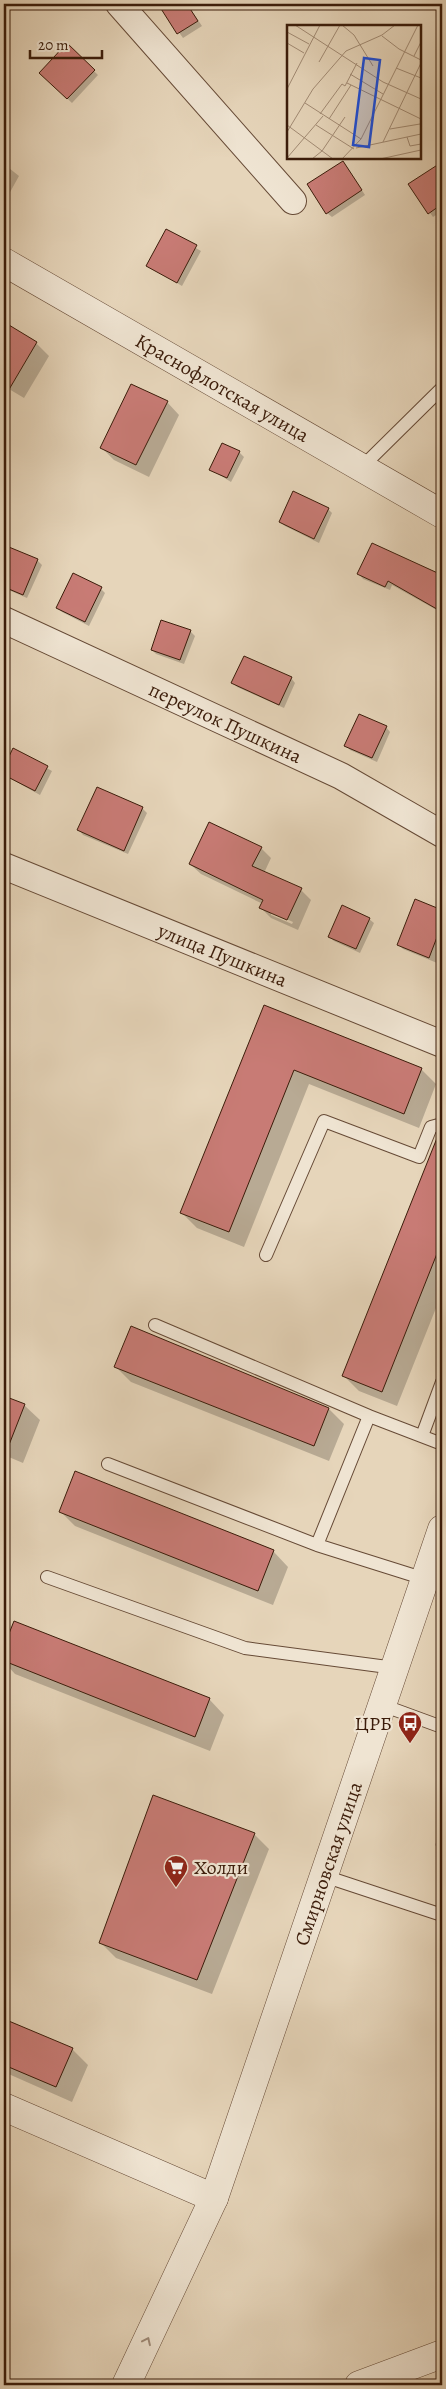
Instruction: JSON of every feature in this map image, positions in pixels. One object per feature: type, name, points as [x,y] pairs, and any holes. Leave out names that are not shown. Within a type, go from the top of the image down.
[{"type":"street","points":[[119,4],[293,201]]},
{"type":"street","name":"Краснофлотская улица","points":[[4,262],[442,514]]},
{"type":"street","name":"переулок Пушкина","points":[[4,620],[341,776],[442,834]]},
{"type":"street","name":"улица Пушкина","points":[[4,866],[442,1044]]},
{"type":"street","name":"Смирновская улица","points":[[126,2385],[214,2198],[442,1529]]},
{"type":"street","points":[[4,2107],[214,2198]]},
{"type":"street","points":[[359,2385],[442,2354]]},
{"type":"lane","points":[[361,468],[442,388]]},
{"type":"lane","points":[[266,1255],[324,1121],[419,1157],[431,1127],[442,1124]]},
{"type":"lane","points":[[155,1325],[369,1416],[442,1444]]},
{"type":"lane","points":[[422,1436],[442,1382]]},
{"type":"lane","points":[[317,1545],[369,1416]]},
{"type":"lane","points":[[108,1464],[317,1545],[425,1579]]},
{"type":"lane","points":[[47,1576],[245,1648],[395,1668]]},
{"type":"lane","points":[[382,1705],[442,1727]]},
{"type":"lane","points":[[324,1876],[442,1916]]},
{"type":"building","points":[[158,4],[187,4],[198,21],[177,34]]},
{"type":"building","points":[[67,43],[95,70],[67,99],[39,73]]},
{"type":"building","points":[[343,161],[362,190],[326,214],[307,184]]},
{"type":"building","points":[[442,162],[442,204],[428,214],[408,184]]},
{"type":"building","points":[[166,229],[197,245],[177,283],[146,266]]},
{"type":"building","points":[[4,322],[37,342],[4,398]]},
{"type":"building","points":[[131,384],[168,401],[136,465],[100,448]]},
{"type":"building","points":[[222,443],[240,451],[227,478],[209,470]]},
{"type":"building","points":[[293,491],[329,508],[314,539],[279,522]]},
{"type":"building","points":[[372,543],[442,575],[442,612],[388,581],[385,587],[357,574]]},
{"type":"building","points":[[4,545],[38,559],[23,595],[4,587]]},
{"type":"building","points":[[73,573],[102,587],[85,622],[56,608]]},
{"type":"building","points":[[161,620],[191,630],[180,660],[151,650]]},
{"type":"building","points":[[244,656],[292,677],[279,705],[231,683]]},
{"type":"building","points":[[359,714],[387,726],[372,758],[344,746]]},
{"type":"building","points":[[13,748],[48,766],[35,791],[4,775],[4,767]]},
{"type":"building","points":[[97,787],[143,807],[124,851],[77,830]]},
{"type":"building","points":[[209,822],[262,847],[252,866],[302,888],[287,920],[259,908],[263,900],[189,864]]},
{"type":"building","points":[[415,899],[442,910],[442,924],[429,958],[397,945]]},
{"type":"building","points":[[342,905],[370,918],[356,949],[328,937]]},
{"type":"building","points":[[264,1005],[422,1068],[404,1114],[294,1070],[229,1232],[180,1213]]},
{"type":"building","points":[[442,1132],[442,1241],[382,1392],[342,1376],[439,1133]]},
{"type":"building","points":[[131,1326],[329,1408],[314,1446],[114,1367]]},
{"type":"building","points":[[4,1396],[25,1404],[5,1455],[4,1455]]},
{"type":"building","points":[[75,1471],[274,1550],[258,1591],[59,1512]]},
{"type":"building","points":[[14,1621],[210,1698],[195,1737],[4,1661],[4,1646]]},
{"type":"building","name":"Холди","points":[[153,1795],[255,1833],[197,1980],[99,1943]]},
{"type":"building","points":[[4,2019],[73,2048],[56,2087],[4,2065]]},
{"type":"place","name":"ЦРБ","points":[[410,1744]]},
{"type":"place","name":"Холди","points":[[176,1888]]}]
